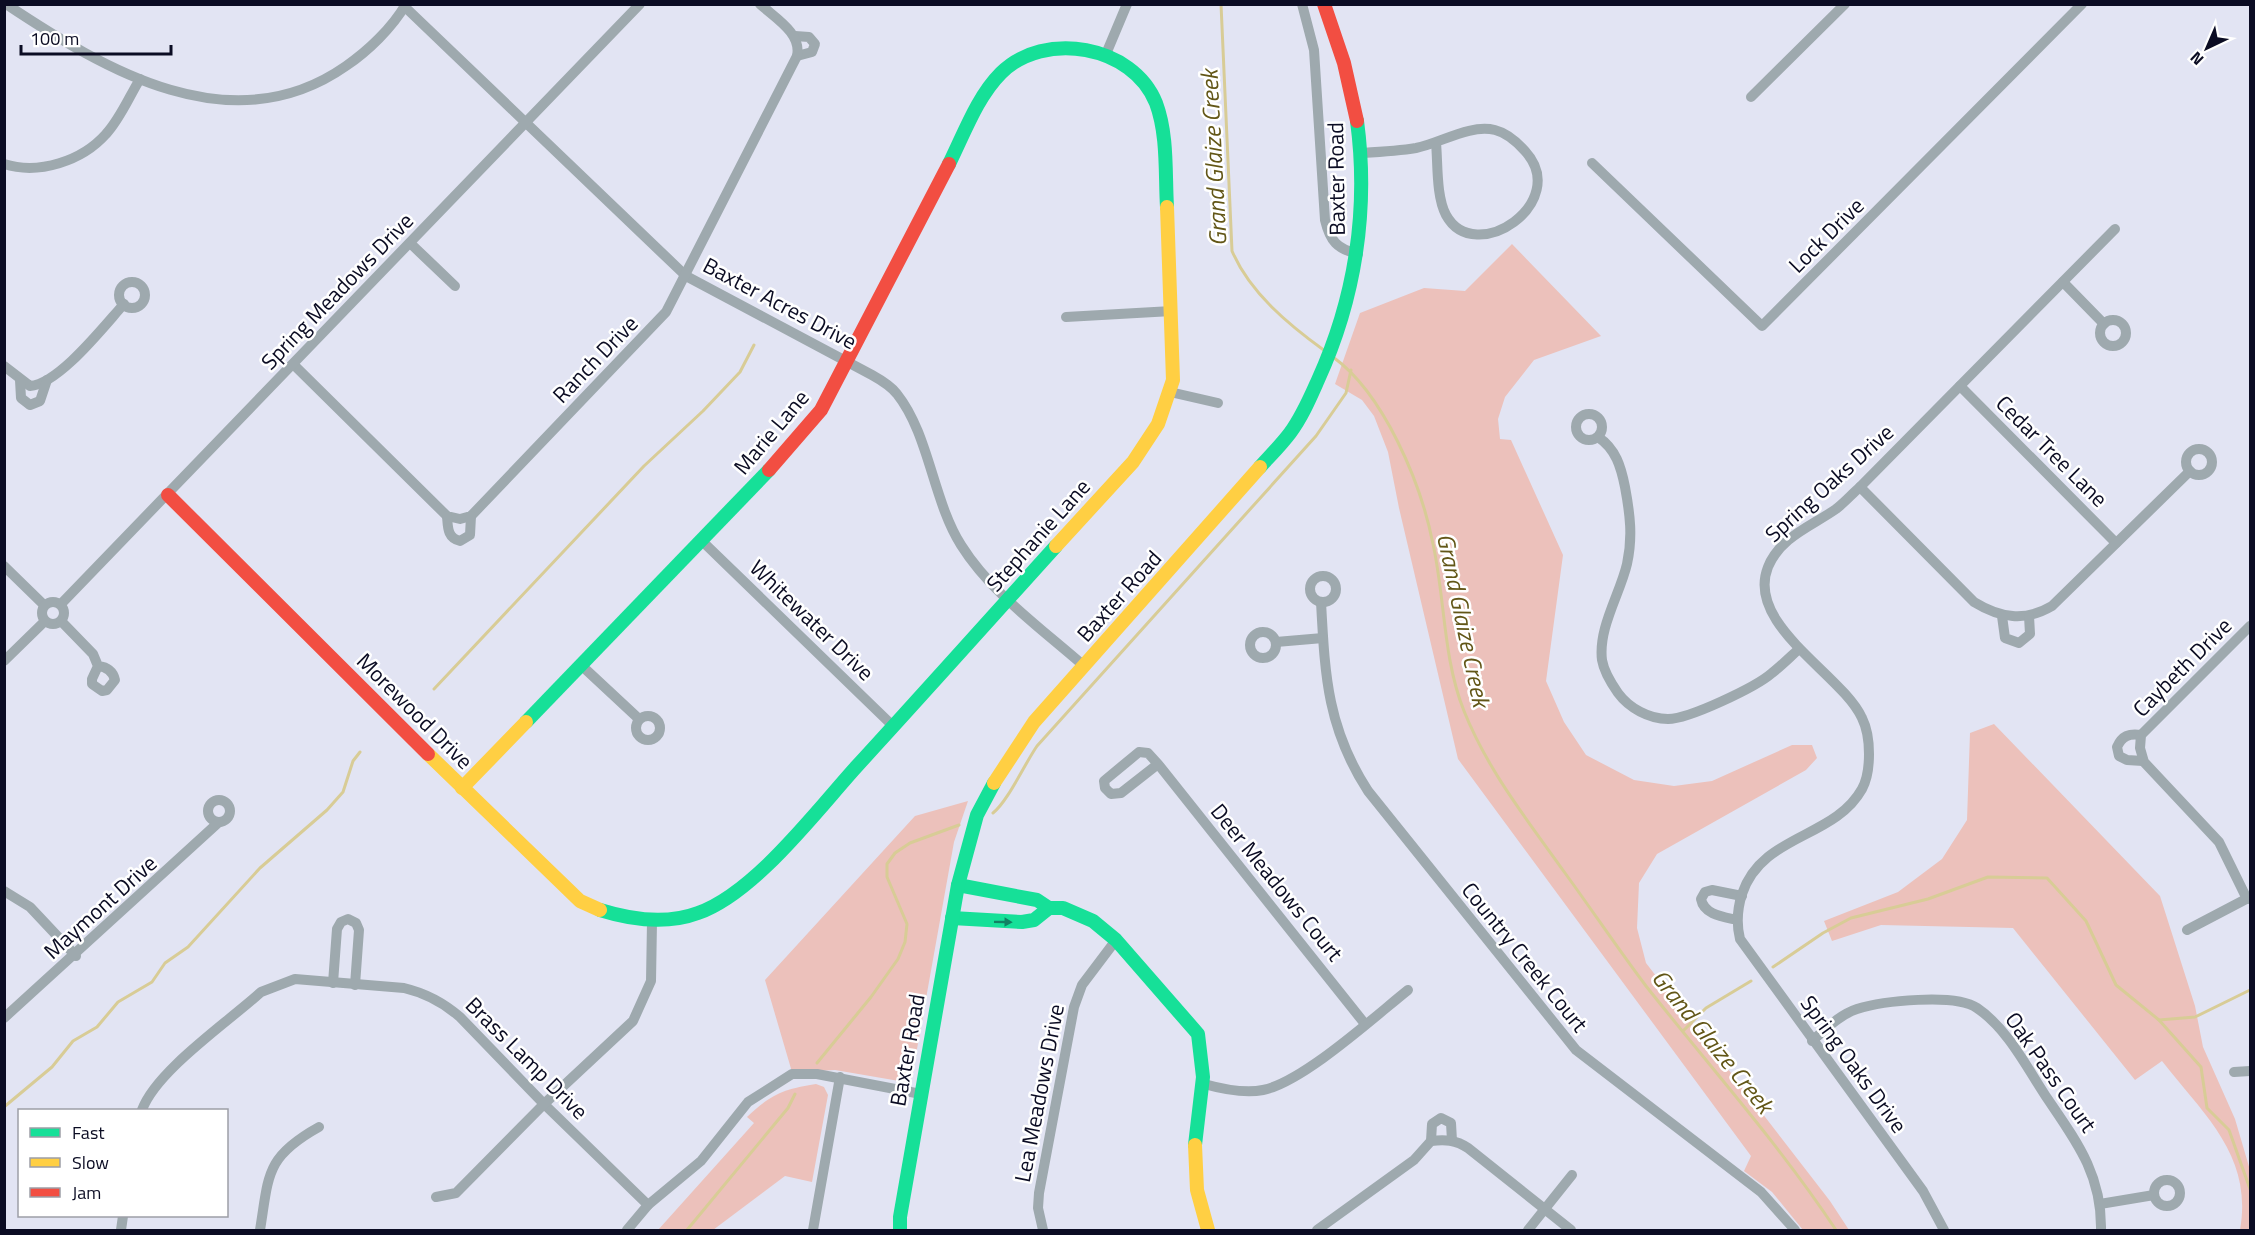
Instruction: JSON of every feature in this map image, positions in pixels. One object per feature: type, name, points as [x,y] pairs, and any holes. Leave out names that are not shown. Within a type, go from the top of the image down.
[{"type":"street","points":[[6,4],[65,44],[140,79],[184,95],[235,101],[284,94],[332,75],[357,58],[405,6]]},
{"type":"street","name":"Spring Meadows Drive","points":[[61,604],[527,124],[640,4]]},
{"type":"street","points":[[760,4],[795,36],[809,37],[815,44],[812,52],[796,56]]},
{"type":"street","points":[[1106,54],[1126,4]]},
{"type":"street","points":[[1302,4],[1314,50],[1325,220],[1332,242],[1337,247],[1358,254]]},
{"type":"street","name":"Baxter Road","points":[[900,1230],[921,1094],[958,885],[977,815],[991,788],[1034,722],[1291,432],[1307,407],[1338,332],[1358,254],[1361,153],[1350,81],[1324,4]]},
{"type":"street","points":[[1751,97],[1845,4]]},
{"type":"street","name":"Lock Drive","points":[[1592,163],[1762,326],[2082,4]]},
{"type":"street","name":"Baxter Acres Drive","points":[[405,6],[686,276],[847,361],[884,383],[900,398],[910,416],[954,533],[973,562],[1008,599],[1084,666]]},
{"type":"street","name":"Ranch Drive","points":[[471,516],[666,312],[796,56],[798,49],[795,36]]},
{"type":"street","name":"Marie Lane","points":[[462,788],[702,541],[788,450],[821,410],[989,86],[1016,60],[1046,50],[1076,47],[1106,54]]},
{"type":"street","name":"Stephanie Lane","points":[[652,922],[701,912],[734,895],[785,845],[1133,462],[1158,424],[1170,392],[1174,352],[1163,133],[1154,98],[1138,78],[1106,54]]},
{"type":"street","points":[[4,164],[30,168],[50,166],[78,156],[106,134],[140,79]]},
{"type":"street","points":[[1361,153],[1436,143],[1480,128],[1507,135],[1530,156],[1536,169],[1536,194],[1528,210],[1506,228],[1477,235],[1458,229],[1446,215],[1436,143]]},
{"type":"street","name":"Spring Oaks Drive","points":[[1944,1230],[1923,1191],[1740,939],[1737,920],[1742,896],[1756,867],[1788,842],[1843,811],[1860,792],[1868,772],[1869,744],[1862,717],[1843,692],[1799,649],[1774,619],[1766,580],[1768,566],[1787,541],[1814,520],[1836,509],[1860,487],[2115,230]]},
{"type":"street","points":[[410,243],[454,286]]},
{"type":"street","points":[[2063,282],[2104,324]]},
{"type":"street","points":[[4,366],[30,386],[47,380],[87,345],[124,304]]},
{"type":"street","points":[[1066,317],[1172,311]]},
{"type":"street","points":[[294,365],[447,516],[460,519],[471,516],[470,534],[460,541],[454,539],[449,533],[447,516]]},
{"type":"street","points":[[20,380],[21,398],[30,405],[40,401],[47,380]]},
{"type":"street","name":"Cedar Tree Lane","points":[[1960,386],[2116,543]]},
{"type":"street","points":[[1170,392],[1218,403]]},
{"type":"street","points":[[1598,437],[1613,452],[1622,471],[1630,510],[1631,542],[1628,558],[1602,647],[1606,674],[1622,698],[1632,708],[1645,714],[1668,719],[1686,715],[1726,699],[1770,675],[1799,649]]},
{"type":"street","points":[[1860,487],[1974,602],[2002,616],[2029,616],[2052,606],[2190,471]]},
{"type":"street","name":"Morewood Drive","points":[[168,495],[462,788],[580,901],[595,909],[652,922]]},
{"type":"street","name":"Whitewater Drive","points":[[702,541],[894,727]]},
{"type":"street","points":[[4,566],[44,605]]},
{"type":"street","points":[[54,601],[61,604],[64,615],[61,621],[55,624],[45,621],[41,612],[44,605],[54,601]]},
{"type":"street","name":"Country Creek Court","points":[[1321,602],[1332,712],[1349,760],[1368,791],[1456,904],[1576,1050],[1761,1192],[1795,1230]]},
{"type":"street","points":[[2002,616],[2002,628],[2006,638],[2019,643],[2030,634],[2029,616]]},
{"type":"street","points":[[4,661],[45,621]]},
{"type":"street","points":[[61,621],[93,654],[98,666]]},
{"type":"street","name":"Caybeth Drive","points":[[2143,761],[2127,760],[2120,756],[2117,747],[2120,739],[2127,735],[2141,735],[2250,626]]},
{"type":"street","points":[[1276,642],[1323,638]]},
{"type":"street","points":[[581,665],[639,719]]},
{"type":"street","name":"Caybeth Drive","points":[[2141,735],[2143,761],[2219,842],[2249,898]]},
{"type":"street","points":[[1139,752],[1148,753],[1158,764],[1120,793],[1112,794],[1105,788],[1106,778],[1139,752]]},
{"type":"street","name":"Deer Meadows Court","points":[[1158,764],[1365,1024]]},
{"type":"street","name":"Maymont Drive","points":[[4,1018],[75,956],[219,822]]},
{"type":"street","points":[[958,885],[1037,900],[1049,908],[1079,913],[1116,940],[1198,1034],[1203,1055],[1204,1084],[1195,1170],[1202,1215],[1208,1230]]},
{"type":"street","points":[[1737,920],[1709,912],[1703,907],[1701,900],[1705,892],[1712,890],[1742,896]]},
{"type":"street","points":[[4,891],[30,908],[75,956]]},
{"type":"street","points":[[2187,930],[2249,898]]},
{"type":"street","points":[[952,918],[1022,922],[1034,920],[1049,908]]},
{"type":"street","points":[[333,983],[337,929],[341,922],[348,919],[356,923],[359,930],[355,985]]},
{"type":"street","points":[[436,1197],[456,1193],[544,1104],[633,1021],[651,981],[652,922]]},
{"type":"street","name":"Lea Meadows Drive","points":[[1043,1230],[1038,1208],[1039,1193],[1074,1006],[1082,984],[1116,940]]},
{"type":"street","name":"Brass Lamp Drive","points":[[142,1109],[147,1099],[164,1077],[261,992],[295,979],[420,992],[448,1006],[544,1104],[648,1204]]},
{"type":"street","points":[[1204,1084],[1249,1092],[1276,1086],[1293,1079],[1408,990]]},
{"type":"street","name":"Oak Pass Court","points":[[1812,1041],[1844,1015],[1872,1006],[1934,998],[1964,1002],[1977,1008],[1998,1026],[2079,1146],[2093,1173],[2100,1204],[2101,1230]]},
{"type":"street","points":[[2234,1072],[2250,1071]]},
{"type":"street","points":[[627,1230],[648,1204],[701,1161],[748,1102],[792,1074],[840,1077],[921,1094]]},
{"type":"street","points":[[813,1230],[840,1077]]},
{"type":"street","points":[[260,1230],[270,1170],[295,1141],[319,1127]]},
{"type":"street","points":[[1317,1230],[1442,1140],[1468,1148],[1571,1230]]},
{"type":"street","points":[[1528,1230],[1572,1175]]},
{"type":"street","points":[[2100,1204],[2154,1195]]},
{"type":"shaded area","points":[[1512,244],[1601,336],[1534,360],[1505,397],[1498,419],[1500,439],[1511,440],[1563,555],[1546,681],[1564,722],[1586,755],[1634,780],[1674,786],[1712,781],[1792,745],[1812,745],[1817,758],[1806,770],[1657,854],[1639,883],[1637,928],[1646,963],[1830,1201],[1849,1230],[1803,1230],[1772,1192],[1744,1171],[1751,1156],[1458,759],[1388,452],[1374,416],[1362,400],[1335,384],[1360,313],[1424,288],[1465,291]]},
{"type":"shaded area","points":[[1994,724],[2160,896],[2195,1006],[2203,1047],[2235,1119],[2250,1170],[2250,1230],[2240,1230],[2242,1204],[2239,1180],[2222,1138],[2209,1119],[2162,1061],[2135,1080],[2013,928],[1881,925],[1832,941],[1824,921],[1898,892],[1942,859],[1967,820],[1970,733]]},
{"type":"shaded area","points":[[968,801],[954,842],[912,1077],[905,1082],[835,1070],[792,1072],[765,980],[915,816]]},
{"type":"shaded area","points":[[816,1084],[824,1087],[828,1095],[812,1182],[785,1176],[713,1230],[658,1230],[754,1123],[747,1117],[778,1094]]},
{"type":"waterway","name":"Grand Glaize Creek","points":[[1221,4],[1232,251],[1249,281],[1272,307],[1325,351]]},
{"type":"waterway","points":[[434,689],[644,466],[703,411],[740,372],[754,345]]},
{"type":"waterway","name":"Grand Glaize Creek","points":[[1333,357],[1351,373],[1384,416],[1410,468],[1433,544],[1448,650],[1457,691],[1474,733],[1497,775],[1523,815],[1636,972],[1768,1136],[1836,1230]]},
{"type":"waterway","points":[[993,813],[1010,792],[1037,746],[1316,436],[1346,393],[1351,370]]},
{"type":"waterway","points":[[4,1107],[52,1067],[73,1041],[97,1027],[118,1002],[152,982],[165,963],[188,947],[260,868],[327,810],[343,792],[353,761],[360,752]]},
{"type":"waterway","points":[[817,1063],[871,997],[898,959],[905,942],[907,924],[887,877],[887,864],[895,853],[910,843],[959,825]]},
{"type":"waterway","points":[[1773,967],[1823,933],[1851,918],[1928,899],[1988,877],[2047,878],[2086,921],[2116,985],[2159,1020],[2195,1017],[2250,990]]},
{"type":"waterway","points":[[1683,1031],[1706,1008],[1751,981]]},
{"type":"waterway","points":[[2159,1020],[2201,1067],[2207,1108],[2229,1130],[2250,1189]]},
{"type":"waterway","points":[[687,1230],[788,1108],[795,1094]]},
{"type":"traffic: fast","points":[[949,164],[978,104],[1001,73],[1019,60],[1040,51],[1063,48],[1086,50],[1108,57],[1128,68],[1144,83],[1156,103],[1164,141],[1167,207]]},
{"type":"traffic: fast","points":[[1260,467],[1287,437],[1302,414],[1331,349],[1350,286],[1360,221],[1360,154],[1357,121]]},
{"type":"traffic: fast","points":[[526,722],[769,470]]},
{"type":"traffic: fast","points":[[600,910],[637,919],[674,919],[698,913],[720,903],[741,888],[804,827],[1056,546]]},
{"type":"traffic: fast","points":[[900,1230],[900,1217],[958,885],[977,815],[994,783]]},
{"type":"traffic: fast","points":[[958,885],[1037,900],[1049,908],[1063,908],[1093,921],[1116,940],[1198,1034],[1203,1077],[1195,1145]]},
{"type":"traffic: fast","points":[[952,918],[1022,922],[1034,920],[1049,908]]},
{"type":"traffic: slow","points":[[1056,546],[1133,462],[1158,424],[1173,380],[1167,207]]},
{"type":"traffic: slow","points":[[994,783],[1034,722],[1260,467]]},
{"type":"traffic: slow","points":[[462,788],[526,722]]},
{"type":"traffic: slow","points":[[428,754],[580,901],[600,910]]},
{"type":"traffic: slow","points":[[1195,1145],[1197,1190],[1208,1230]]},
{"type":"traffic: jam","points":[[1324,4],[1344,63],[1357,121]]},
{"type":"traffic: jam","points":[[769,470],[821,410],[949,164]]},
{"type":"traffic: jam","points":[[168,495],[428,754]]}]
